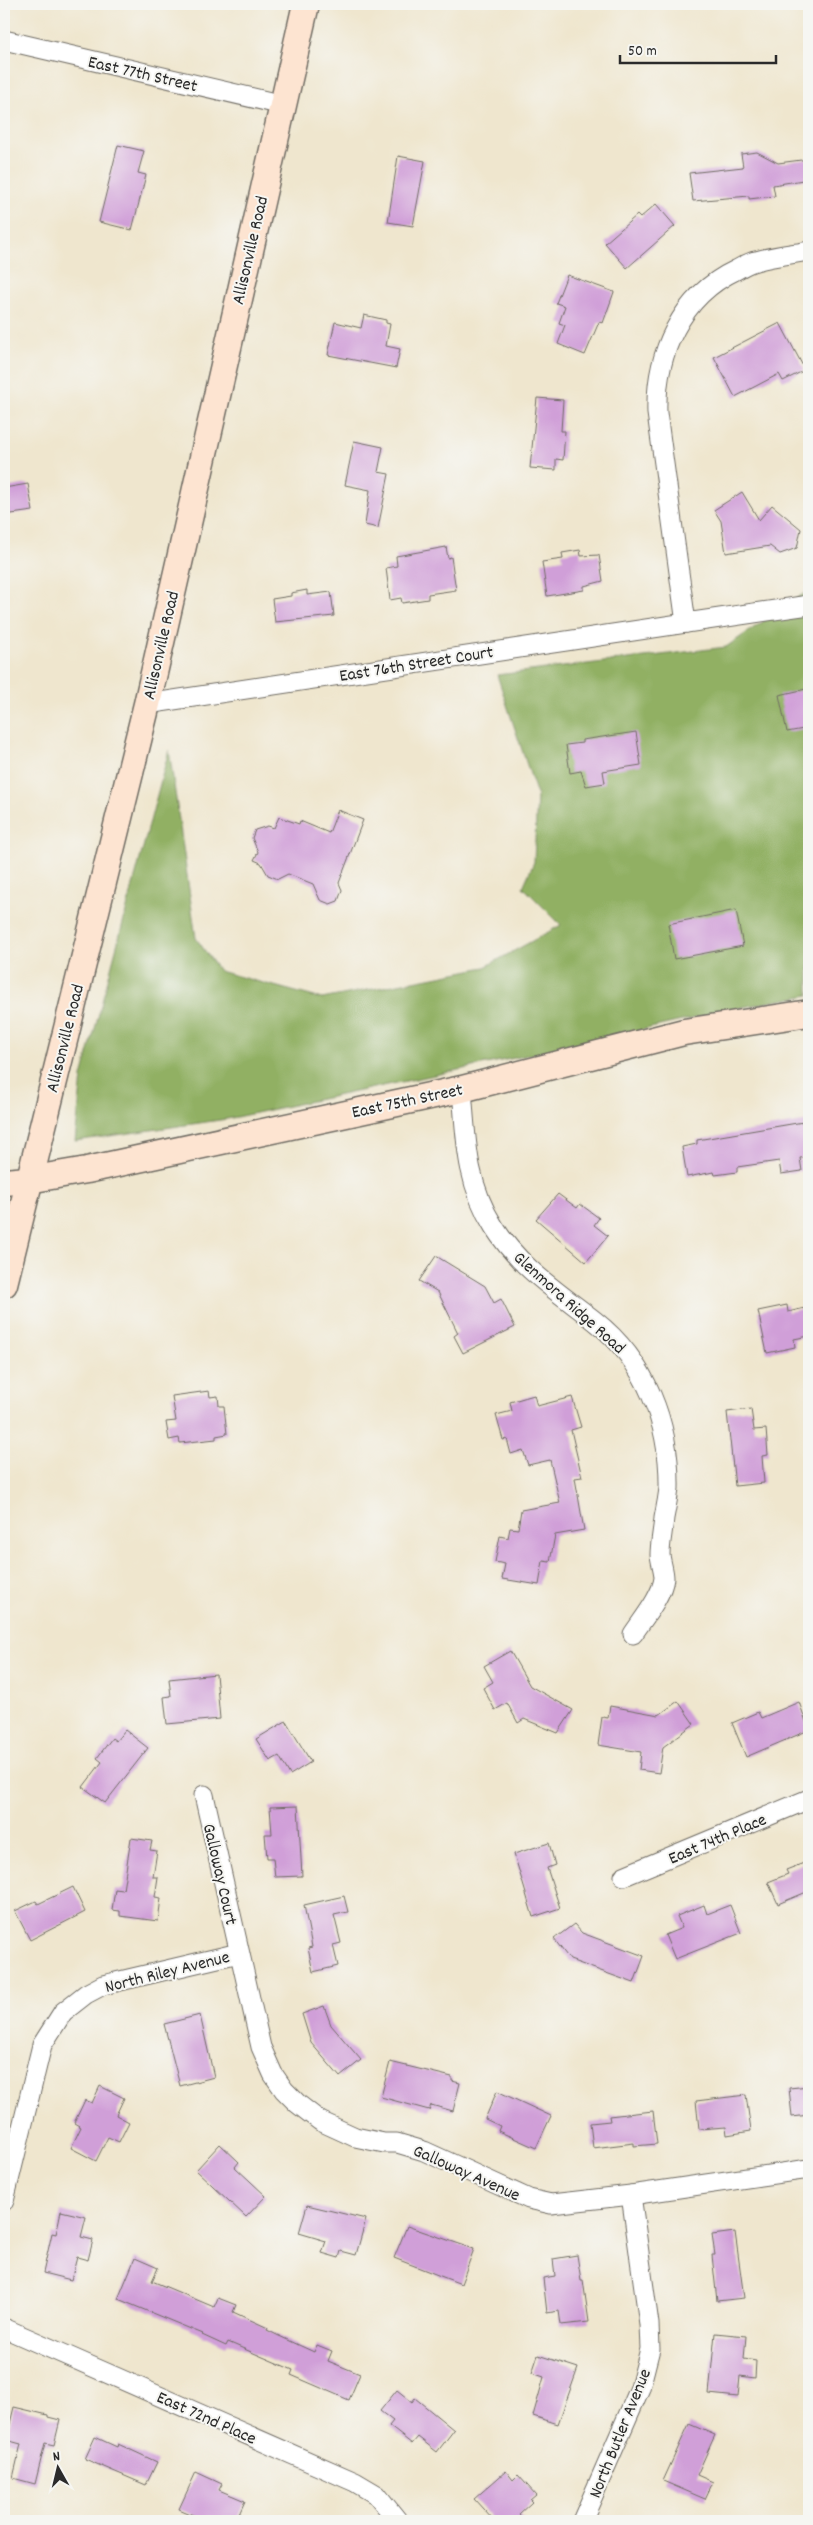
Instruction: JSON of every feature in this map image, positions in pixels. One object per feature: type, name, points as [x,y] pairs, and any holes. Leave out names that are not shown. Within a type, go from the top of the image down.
[{"type":"main road","name":"Allisonville Road","points":[[4,1284],[16,1181],[147,704],[306,4]]},
{"type":"main road","name":"East 75th Street","points":[[16,1181],[462,1089],[684,1032],[809,1013]]},
{"type":"street","name":"East 77th Street","points":[[4,40],[283,105]]},
{"type":"street","points":[[686,623],[657,413],[658,374],[666,347],[689,307],[718,280],[756,260],[809,252]]},
{"type":"street","name":"East 76th Street Court","points":[[147,704],[809,605]]},
{"type":"street","name":"Glenmora Ridge Road","points":[[462,1089],[468,1162],[486,1214],[518,1259],[533,1274],[614,1338],[639,1369],[650,1390],[661,1420],[669,1489],[660,1554],[664,1579],[652,1606],[633,1634]]},
{"type":"street","name":"Galloway Court","points":[[204,1795],[239,1953]]},
{"type":"street","name":"East 74th Place","points":[[624,1876],[809,1799]]},
{"type":"street","name":"Galloway Avenue","points":[[239,1953],[255,2029],[264,2056],[284,2090],[320,2122],[355,2137],[384,2143],[397,2143],[424,2150],[529,2199],[560,2204],[809,2169]]},
{"type":"street","name":"North Riley Avenue","points":[[4,2201],[38,2055],[51,2028],[63,2012],[86,1994],[103,1985],[239,1953]]},
{"type":"street","name":"North Butler Avenue","points":[[582,2521],[640,2388],[650,2349],[650,2324],[631,2195]]},
{"type":"street","name":"East 72nd Place","points":[[4,2328],[355,2482],[376,2495],[398,2521]]},
{"type":"green space","points":[[809,590],[809,995],[748,1006],[562,1048],[227,1119],[75,1141],[82,1077],[169,750],[196,938],[219,971],[322,999],[485,967],[561,925],[523,887],[534,862],[537,795],[497,675],[726,647]]},
{"type":"building","points":[[118,145],[144,151],[138,173],[146,175],[132,230],[99,222]]},
{"type":"building","points":[[757,152],[778,163],[809,159],[809,179],[773,185],[775,196],[749,199],[749,196],[693,201],[689,173],[743,167],[741,154]]},
{"type":"building","points":[[398,156],[425,161],[413,226],[388,222]]},
{"type":"building","points":[[656,204],[675,226],[627,268],[605,243],[637,215],[640,218]]},
{"type":"building","points":[[567,275],[614,292],[603,323],[599,322],[585,355],[558,344],[565,325],[559,323],[565,306],[556,303]]},
{"type":"building","points":[[364,315],[386,320],[386,323],[390,324],[386,346],[400,349],[396,368],[328,355],[335,322],[361,328]]},
{"type":"building","points":[[780,323],[805,370],[783,381],[779,374],[735,397],[714,357]]},
{"type":"building","points":[[537,398],[563,400],[561,431],[565,431],[563,460],[556,459],[556,470],[530,468]]},
{"type":"building","points":[[354,441],[383,447],[378,472],[389,474],[378,528],[365,525],[370,490],[345,485]]},
{"type":"building","points":[[28,484],[33,511],[4,515],[4,488]]},
{"type":"building","points":[[742,492],[759,520],[772,505],[801,529],[797,548],[780,554],[770,546],[726,553],[721,521],[714,510]]},
{"type":"building","points":[[446,547],[448,558],[451,557],[456,590],[428,594],[428,599],[402,603],[401,598],[390,600],[386,568],[397,566],[396,556]]},
{"type":"building","points":[[580,550],[581,556],[599,555],[603,581],[584,586],[584,590],[547,596],[542,562],[563,559],[562,553]]},
{"type":"building","points":[[307,590],[307,595],[331,592],[334,616],[275,622],[272,599],[291,596],[291,593]]},
{"type":"building","points":[[806,689],[809,692],[809,728],[787,732],[779,695]]},
{"type":"building","points":[[636,732],[641,765],[603,771],[605,783],[586,786],[581,771],[570,773],[566,745],[582,743],[582,740]]},
{"type":"building","points":[[338,810],[363,820],[339,883],[342,890],[338,901],[330,904],[320,900],[313,884],[288,874],[278,879],[268,875],[261,863],[254,860],[258,852],[252,838],[255,830],[268,826],[274,828],[279,817],[299,824],[300,821],[329,833]]},
{"type":"building","points":[[736,910],[743,946],[674,959],[668,924]]},
{"type":"building","points":[[809,1121],[809,1157],[800,1158],[802,1171],[781,1174],[779,1161],[737,1167],[737,1172],[715,1175],[714,1172],[687,1177],[682,1147],[697,1144],[697,1140]]},
{"type":"building","points":[[558,1194],[577,1208],[580,1204],[599,1218],[594,1225],[608,1236],[586,1262],[536,1219]]},
{"type":"building","points":[[436,1256],[485,1286],[494,1303],[501,1299],[515,1327],[463,1353],[454,1336],[458,1333],[438,1292],[419,1281]]},
{"type":"building","points":[[787,1305],[788,1312],[809,1307],[809,1336],[794,1339],[795,1347],[767,1353],[758,1311]]},
{"type":"building","points":[[209,1391],[210,1397],[218,1396],[219,1406],[224,1406],[227,1434],[216,1436],[216,1439],[180,1443],[179,1438],[169,1440],[166,1422],[176,1421],[172,1396]]},
{"type":"building","points":[[534,1395],[537,1406],[572,1397],[581,1427],[571,1430],[582,1477],[575,1478],[584,1530],[555,1535],[550,1562],[543,1561],[539,1585],[502,1579],[505,1564],[495,1562],[500,1536],[508,1538],[510,1528],[518,1529],[521,1510],[560,1503],[550,1460],[528,1465],[523,1450],[511,1454],[507,1439],[503,1440],[496,1415],[512,1411],[510,1402]]},
{"type":"building","points":[[751,1409],[754,1430],[766,1429],[768,1455],[762,1456],[764,1483],[735,1486],[727,1412]]},
{"type":"building","points":[[510,1651],[530,1686],[573,1710],[558,1733],[524,1719],[518,1723],[507,1703],[495,1710],[483,1688],[493,1682],[484,1666]]},
{"type":"building","points":[[216,1674],[220,1719],[167,1724],[164,1697],[171,1696],[169,1679]]},
{"type":"building","points":[[678,1701],[694,1724],[663,1747],[659,1773],[639,1770],[641,1752],[598,1745],[602,1717],[608,1718],[610,1706],[659,1715]]},
{"type":"building","points":[[799,1702],[809,1730],[746,1757],[732,1723],[758,1712],[761,1718]]},
{"type":"building","points":[[286,1721],[311,1762],[290,1775],[279,1756],[270,1761],[256,1739]]},
{"type":"building","points":[[125,1730],[148,1748],[105,1803],[83,1787],[102,1762],[97,1758],[112,1738],[116,1741]]},
{"type":"building","points":[[298,1806],[302,1876],[275,1877],[273,1858],[267,1858],[265,1834],[272,1834],[270,1807]]},
{"type":"building","points":[[131,1838],[152,1841],[150,1850],[157,1851],[153,1877],[158,1877],[155,1897],[161,1898],[158,1921],[120,1916],[120,1911],[112,1910],[115,1889],[123,1890]]},
{"type":"building","points":[[549,1843],[555,1865],[547,1868],[560,1908],[533,1917],[514,1854]]},
{"type":"building","points":[[809,1861],[809,1891],[778,1904],[768,1882],[788,1874],[786,1870]]},
{"type":"building","points":[[73,1887],[85,1912],[30,1940],[15,1911],[36,1901],[38,1904]]},
{"type":"building","points":[[344,1896],[348,1912],[334,1915],[341,1943],[333,1945],[338,1966],[313,1972],[308,1948],[312,1947],[304,1905]]},
{"type":"building","points":[[704,1905],[707,1914],[730,1905],[741,1933],[675,1959],[665,1935],[682,1928],[677,1916]]},
{"type":"building","points":[[574,1924],[582,1933],[644,1956],[634,1983],[570,1960],[554,1939]]},
{"type":"building","points":[[324,2006],[331,2025],[361,2060],[340,2077],[311,2043],[302,2014]]},
{"type":"building","points":[[200,2015],[214,2077],[180,2086],[164,2024]]},
{"type":"building","points":[[390,2062],[452,2077],[452,2081],[460,2083],[453,2111],[431,2105],[429,2110],[381,2097]]},
{"type":"building","points":[[100,2086],[124,2098],[116,2115],[129,2122],[119,2142],[108,2137],[96,2161],[71,2148],[81,2127],[74,2123],[85,2100],[92,2103]]},
{"type":"building","points":[[809,2086],[809,2115],[792,2117],[789,2088]]},
{"type":"building","points":[[497,2091],[551,2116],[536,2148],[498,2131],[500,2126],[485,2119]]},
{"type":"building","points":[[746,2095],[751,2131],[727,2135],[726,2127],[699,2129],[696,2101]]},
{"type":"building","points":[[653,2111],[657,2144],[634,2146],[634,2143],[593,2148],[590,2123],[610,2121],[609,2116]]},
{"type":"building","points":[[220,2144],[239,2162],[235,2167],[266,2196],[246,2217],[196,2170]]},
{"type":"building","points":[[307,2205],[366,2219],[356,2255],[341,2251],[339,2258],[322,2253],[326,2241],[299,2233]]},
{"type":"building","points":[[61,2211],[86,2217],[81,2237],[93,2240],[88,2260],[77,2257],[71,2280],[43,2273],[52,2233],[56,2234]]},
{"type":"building","points":[[407,2226],[474,2249],[461,2284],[394,2258]]},
{"type":"building","points":[[735,2232],[744,2298],[717,2301],[712,2255],[715,2255],[712,2235]]},
{"type":"building","points":[[577,2255],[589,2322],[561,2325],[559,2311],[547,2313],[543,2278],[555,2276],[553,2259]]},
{"type":"building","points":[[135,2258],[158,2268],[152,2281],[214,2307],[218,2298],[236,2305],[233,2312],[268,2328],[267,2330],[277,2335],[314,2352],[317,2345],[332,2351],[328,2361],[360,2374],[349,2400],[291,2375],[293,2370],[228,2342],[226,2346],[203,2334],[118,2299]]},
{"type":"building","points":[[715,2333],[746,2336],[744,2359],[756,2361],[755,2378],[740,2376],[738,2397],[709,2394]]},
{"type":"building","points":[[538,2355],[578,2368],[558,2424],[533,2416],[544,2377],[532,2373]]},
{"type":"building","points":[[397,2390],[412,2402],[415,2398],[454,2430],[437,2452],[418,2437],[412,2444],[389,2426],[393,2421],[380,2411]]},
{"type":"building","points":[[14,2407],[48,2415],[48,2417],[60,2420],[54,2445],[45,2443],[35,2484],[13,2478],[21,2444],[6,2440]]},
{"type":"building","points":[[689,2424],[715,2435],[697,2475],[713,2482],[705,2499],[663,2481]]},
{"type":"building","points":[[95,2437],[117,2447],[118,2444],[157,2462],[146,2485],[85,2459]]},
{"type":"building","points":[[506,2471],[513,2480],[518,2475],[536,2495],[530,2500],[532,2502],[519,2514],[526,2521],[494,2521],[474,2499]]},
{"type":"building","points":[[196,2472],[222,2484],[219,2490],[245,2501],[236,2521],[222,2521],[209,2516],[207,2521],[179,2509]]}]
